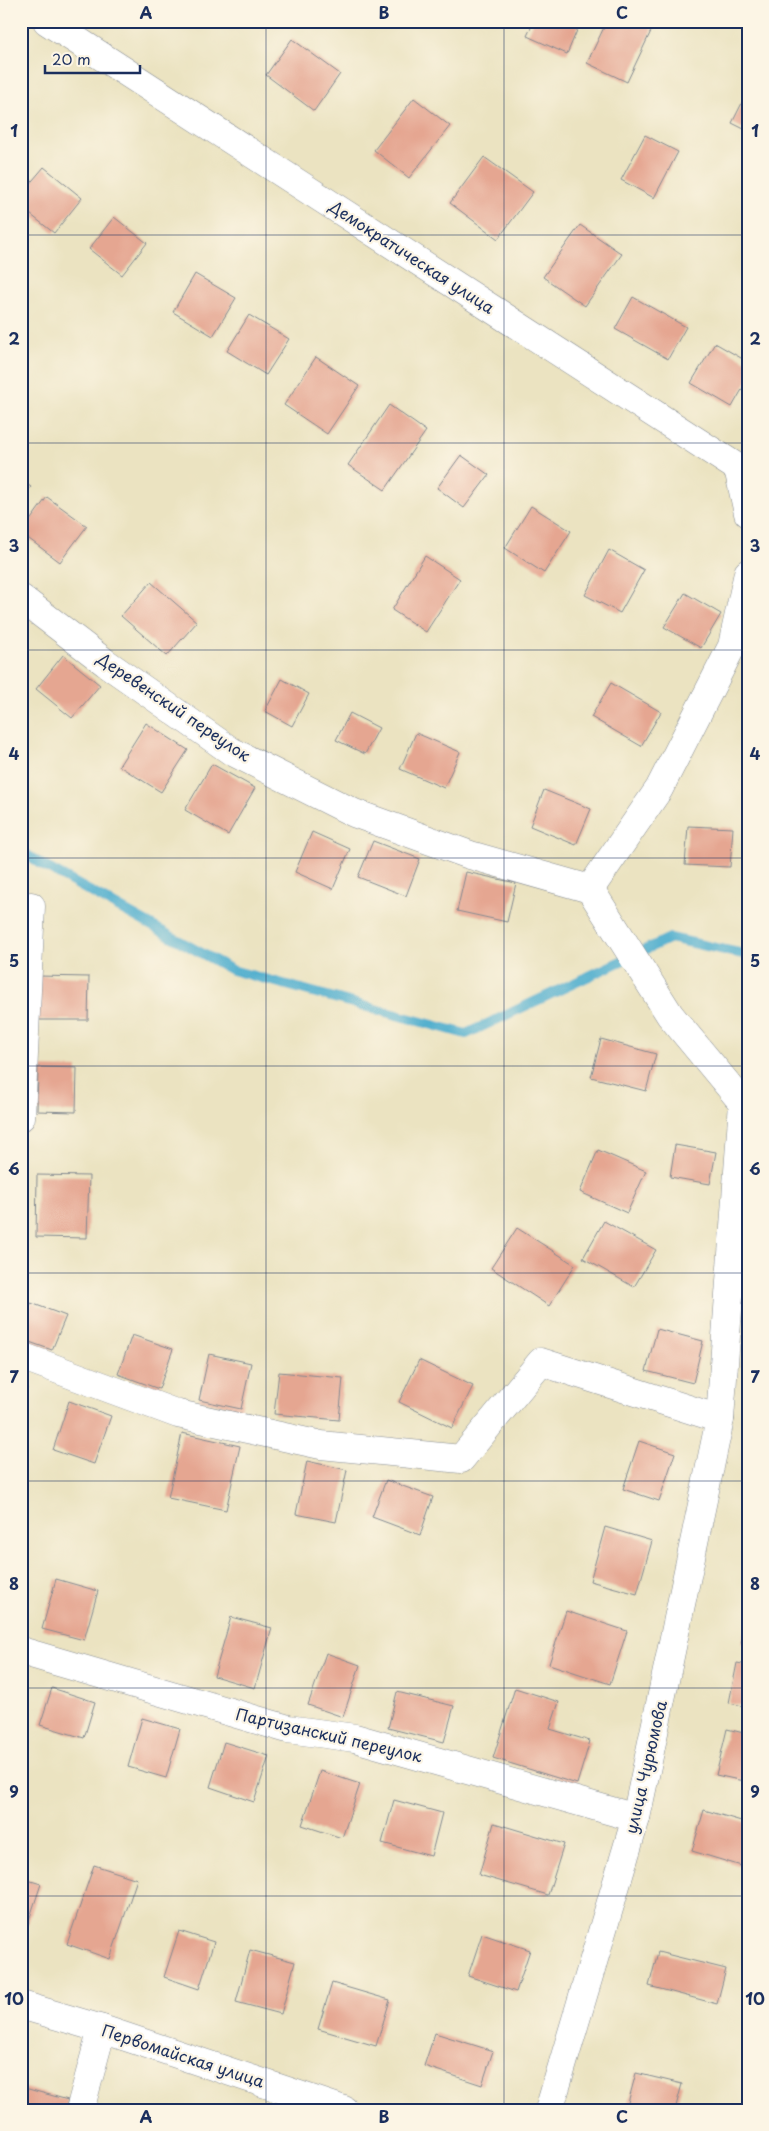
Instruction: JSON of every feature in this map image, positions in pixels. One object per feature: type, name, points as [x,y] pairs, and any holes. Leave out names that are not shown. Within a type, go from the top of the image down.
[{"type":"street","name":"Демократическая улица","points":[[47,21],[743,458],[748,513]]},
{"type":"street","points":[[590,889],[659,789],[732,646],[748,573]]},
{"type":"street","name":"Деревенский переулок","points":[[21,598],[106,663],[231,751],[354,813],[470,855],[590,889]]},
{"type":"street","name":"улица Чурюмова","points":[[549,2110],[636,1818],[720,1419],[743,1103],[670,1015],[590,889]]},
{"type":"street","points":[[21,1117],[31,906]]},
{"type":"street","points":[[21,1356],[178,1414],[321,1445],[461,1459],[540,1362],[720,1419]]},
{"type":"street","name":"Партизанский переулок","points":[[21,1651],[288,1729],[355,1738],[636,1818]]},
{"type":"street","name":"Первомайская улица","points":[[21,2005],[102,2029],[344,2110]]},
{"type":"street","points":[[80,2110],[102,2029]]},
{"type":"building","points":[[534,21],[581,21],[567,54],[527,36]]},
{"type":"building","points":[[607,21],[637,21],[652,29],[627,82],[587,63]]},
{"type":"building","points":[[292,39],[340,74],[314,111],[266,75]]},
{"type":"building","points":[[748,91],[748,131],[732,123]]},
{"type":"building","points":[[414,98],[450,126],[409,178],[374,150]]},
{"type":"building","points":[[645,135],[678,152],[654,198],[621,180]]},
{"type":"building","points":[[484,157],[533,192],[498,239],[450,203]]},
{"type":"building","points":[[44,167],[82,198],[54,233],[21,207],[21,194]]},
{"type":"building","points":[[114,217],[147,243],[122,275],[89,249]]},
{"type":"building","points":[[580,225],[622,254],[585,306],[543,277]]},
{"type":"building","points":[[195,274],[236,298],[213,336],[173,312]]},
{"type":"building","points":[[633,297],[686,327],[668,359],[615,329]]},
{"type":"building","points":[[249,315],[289,339],[266,375],[227,351]]},
{"type":"building","points":[[715,343],[748,362],[748,379],[732,407],[691,383]]},
{"type":"building","points":[[316,357],[359,386],[327,434],[284,405]]},
{"type":"building","points":[[389,405],[426,431],[385,490],[348,465]]},
{"type":"building","points":[[461,455],[489,475],[464,508],[437,488]]},
{"type":"building","points":[[21,480],[31,487],[21,500]]},
{"type":"building","points":[[47,497],[87,526],[60,562],[21,533]]},
{"type":"building","points":[[531,506],[571,531],[544,573],[505,548]]},
{"type":"building","points":[[609,550],[644,570],[620,613],[585,595]]},
{"type":"building","points":[[425,556],[460,579],[426,632],[392,610]]},
{"type":"building","points":[[151,582],[197,622],[167,656],[121,616]]},
{"type":"building","points":[[685,593],[721,614],[701,648],[664,627]]},
{"type":"building","points":[[63,655],[100,685],[72,718],[36,689]]},
{"type":"building","points":[[282,679],[309,694],[292,726],[265,711]]},
{"type":"building","points":[[611,683],[661,712],[641,746],[591,717]]},
{"type":"building","points":[[350,713],[379,728],[365,754],[336,740]]},
{"type":"building","points":[[146,723],[188,750],[161,792],[119,766]]},
{"type":"building","points":[[416,733],[460,752],[444,788],[400,769]]},
{"type":"building","points":[[212,764],[255,788],[228,835],[185,810]]},
{"type":"building","points":[[544,790],[591,809],[576,845],[530,826]]},
{"type":"building","points":[[688,826],[733,828],[730,867],[685,865]]},
{"type":"building","points":[[312,832],[350,849],[333,889],[295,872]]},
{"type":"building","points":[[373,841],[420,859],[406,896],[358,877]]},
{"type":"building","points":[[466,872],[516,883],[507,922],[457,911]]},
{"type":"building","points":[[38,976],[89,977],[88,1020],[38,1020]]},
{"type":"building","points":[[601,1039],[656,1054],[646,1091],[591,1077]]},
{"type":"building","points":[[38,1067],[77,1068],[76,1112],[37,1111]]},
{"type":"building","points":[[675,1145],[716,1152],[710,1184],[670,1177]]},
{"type":"building","points":[[598,1150],[646,1171],[627,1213],[580,1192]]},
{"type":"building","points":[[37,1175],[89,1176],[87,1238],[36,1237]]},
{"type":"building","points":[[604,1221],[656,1250],[634,1287],[583,1258]]},
{"type":"building","points":[[517,1228],[575,1265],[549,1306],[491,1268]]},
{"type":"building","points":[[31,1303],[66,1316],[52,1350],[21,1339],[21,1328]]},
{"type":"building","points":[[657,1329],[703,1341],[693,1383],[646,1371]]},
{"type":"building","points":[[132,1335],[173,1349],[159,1389],[118,1374]]},
{"type":"building","points":[[209,1354],[251,1363],[241,1409],[199,1400]]},
{"type":"building","points":[[419,1360],[473,1386],[452,1428],[399,1402]]},
{"type":"building","points":[[279,1372],[343,1378],[339,1420],[274,1414]]},
{"type":"building","points":[[21,1386],[27,1388],[22,1408],[21,1408]]},
{"type":"building","points":[[69,1401],[111,1416],[94,1464],[53,1450]]},
{"type":"building","points":[[182,1433],[240,1446],[226,1510],[168,1498]]},
{"type":"building","points":[[639,1441],[675,1453],[659,1501],[623,1489]]},
{"type":"building","points":[[307,1461],[347,1470],[336,1522],[296,1514]]},
{"type":"building","points":[[386,1480],[433,1497],[420,1535],[372,1517]]},
{"type":"building","points":[[605,1527],[652,1541],[637,1594],[590,1581]]},
{"type":"building","points":[[56,1579],[98,1591],[84,1640],[42,1629]]},
{"type":"building","points":[[566,1611],[627,1631],[610,1684],[549,1664]]},
{"type":"building","points":[[231,1617],[272,1628],[255,1688],[214,1676]]},
{"type":"building","points":[[748,1620],[748,1645],[741,1643]]},
{"type":"building","points":[[326,1653],[360,1665],[343,1717],[308,1705]]},
{"type":"building","points":[[737,1663],[748,1665],[748,1707],[729,1703]]},
{"type":"building","points":[[52,1688],[95,1702],[84,1738],[40,1725]]},
{"type":"building","points":[[515,1688],[559,1702],[550,1729],[590,1741],[577,1784],[493,1758]]},
{"type":"building","points":[[397,1692],[454,1706],[444,1742],[388,1728]]},
{"type":"building","points":[[142,1718],[180,1729],[166,1778],[128,1767]]},
{"type":"building","points":[[727,1729],[748,1734],[748,1782],[716,1775]]},
{"type":"building","points":[[224,1742],[269,1756],[254,1802],[210,1787]]},
{"type":"building","points":[[320,1771],[360,1784],[342,1838],[302,1825]]},
{"type":"building","points":[[394,1800],[442,1813],[431,1856],[382,1843]]},
{"type":"building","points":[[704,1810],[748,1823],[748,1868],[692,1851]]},
{"type":"building","points":[[494,1823],[564,1844],[548,1895],[479,1875]]},
{"type":"building","points":[[94,1865],[137,1879],[110,1959],[67,1944]]},
{"type":"building","points":[[21,1878],[41,1884],[25,1932],[21,1931]]},
{"type":"building","points":[[179,1931],[214,1942],[199,1989],[164,1977]]},
{"type":"building","points":[[482,1934],[530,1950],[516,1992],[468,1976]]},
{"type":"building","points":[[250,1950],[295,1962],[281,2014],[236,2002]]},
{"type":"building","points":[[658,1952],[726,1969],[717,2004],[649,1986]]},
{"type":"building","points":[[332,1983],[390,2000],[376,2046],[318,2029]]},
{"type":"building","points":[[435,2033],[493,2051],[482,2085],[424,2066]]},
{"type":"building","points":[[636,2073],[682,2084],[675,2110],[626,2110]]},
{"type":"building","points":[[21,2087],[68,2100],[65,2110],[21,2110]]},
{"type":"waterway","points":[[21,851],[44,866],[232,970],[466,1034],[670,938],[748,955]]}]
